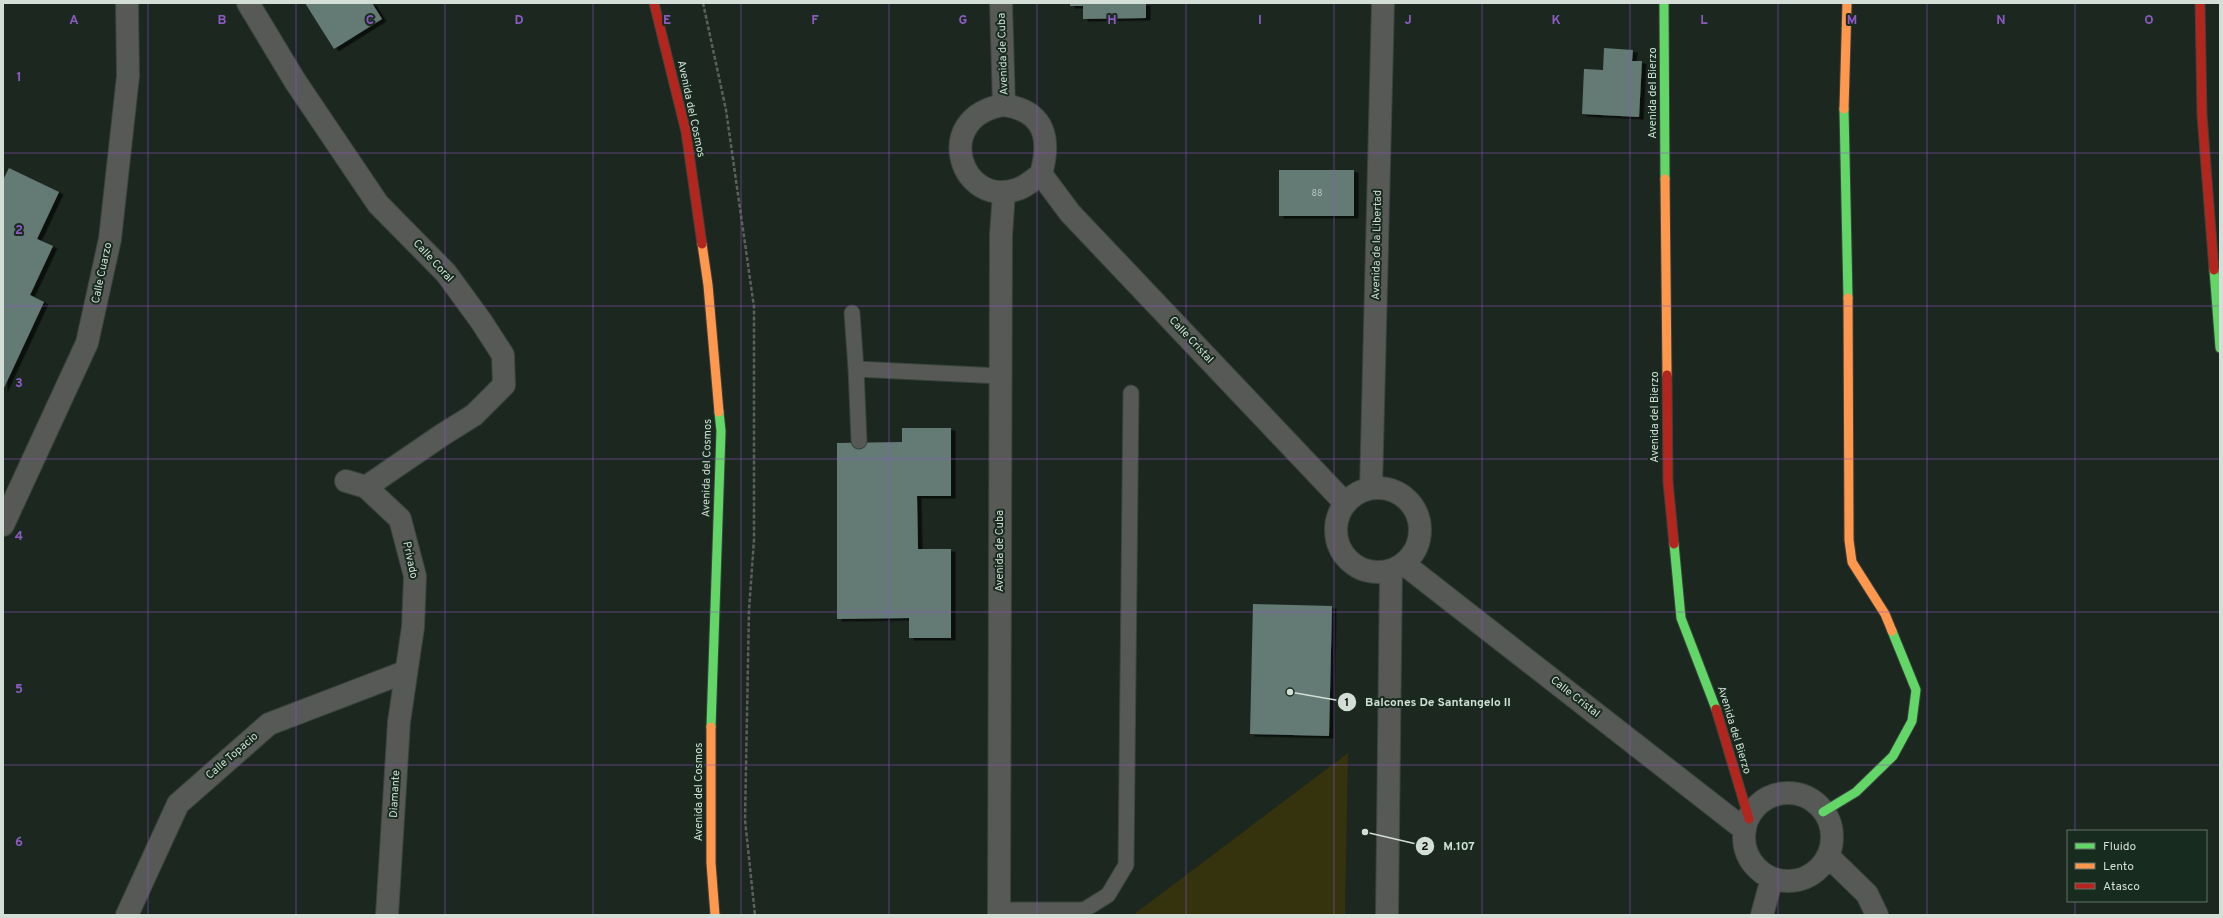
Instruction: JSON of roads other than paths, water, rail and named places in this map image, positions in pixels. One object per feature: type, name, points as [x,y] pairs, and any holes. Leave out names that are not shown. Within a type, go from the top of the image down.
[{"type":"main road","name":"Avenida del Cosmos","points":[[654,3],[686,132],[708,285],[721,432],[710,725],[711,863],[715,915]]},
{"type":"main road","name":"Avenida del Bierzo","points":[[1664,3],[1668,482],[1682,618],[1713,700],[1747,825]]},
{"type":"main road","points":[[1824,812],[1856,792],[1893,756],[1912,722],[1916,708],[1916,690],[1885,614],[1852,562],[1849,540],[1848,323],[1844,109],[1847,3]]},
{"type":"main road","points":[[2200,3],[2202,115],[2220,348]]},
{"type":"street","name":"Calle Cuarzo","points":[[3,526],[87,344],[110,239],[128,76],[127,3]]},
{"type":"street","name":"Calle Coral","points":[[248,3],[295,81],[378,204],[446,273],[482,321],[503,355],[504,385],[474,415],[356,484]]},
{"type":"street","name":"Avenida de Cuba","points":[[1001,3],[1004,105]]},
{"type":"street","name":"Avenida de la Libertad","points":[[1371,488],[1383,3]]},
{"type":"street","points":[[1004,105],[1016,107],[1030,114],[1040,125],[1046,140],[1046,155],[1041,174],[1019,189],[1004,192],[989,190],[976,183],[966,172],[961,158],[962,135],[969,122],[977,114],[990,107],[1004,105]]},
{"type":"street","name":"Calle Cristal","points":[[1041,174],[1070,213],[1345,503]]},
{"type":"street","name":"Avenida de Cuba","points":[[999,912],[1000,235],[1004,192]]},
{"type":"street","name":"Privado","points":[[356,484],[400,519],[415,576],[413,627],[405,672]]},
{"type":"street","points":[[1387,915],[1398,567],[1420,539],[1420,524],[1416,511],[1408,499],[1395,491],[1371,488],[1358,493],[1345,503],[1336,538],[1341,552],[1355,566],[1368,572],[1398,567]]},
{"type":"street","name":"Calle Cristal","points":[[1398,567],[1747,825]]},
{"type":"street","name":"Calle Topacio","points":[[127,915],[178,804],[269,724],[405,672]]},
{"type":"street","name":"Diamante","points":[[387,915],[399,722],[405,672]]},
{"type":"street","points":[[1785,794],[1795,794],[1810,799],[1824,812],[1830,821],[1832,841],[1828,856],[1820,868],[1807,878],[1786,881],[1772,878],[1758,870],[1751,860],[1746,846],[1747,825],[1757,806],[1770,798],[1785,794]]},
{"type":"street","points":[[1828,856],[1867,894],[1877,915]]},
{"type":"street","points":[[1762,915],[1772,878]]},
{"type":"lane","points":[[852,313],[859,441]]},
{"type":"lane","points":[[856,369],[1000,376]]},
{"type":"lane","name":"Avenida de Cuba","points":[[999,912],[1084,910],[1108,895],[1126,865],[1131,392]]},
{"type":"place","name":"Balcones De Santangelo II","points":[[1290,692]]},
{"type":"place","name":"M.107","points":[[1365,832]]}]
